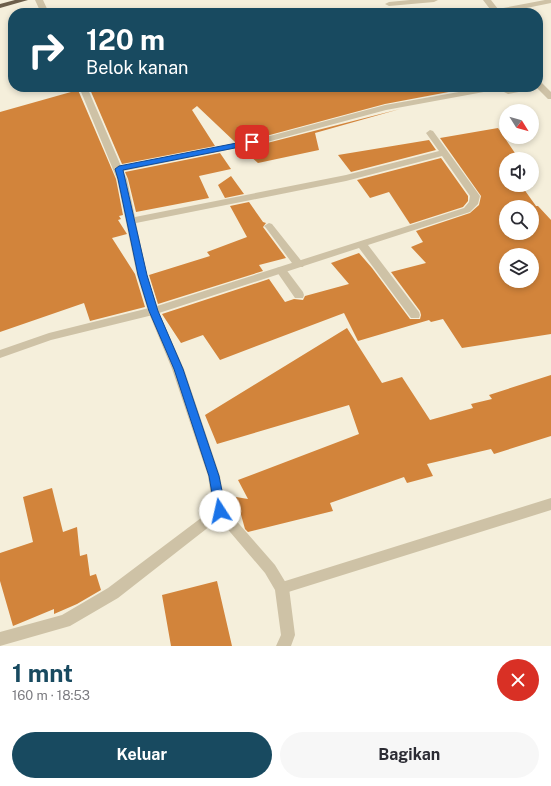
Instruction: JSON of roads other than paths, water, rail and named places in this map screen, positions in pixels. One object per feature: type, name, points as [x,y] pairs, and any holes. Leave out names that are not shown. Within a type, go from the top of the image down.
[{"type":"highway","points":[[0,6],[24,0]]},
{"type":"street","points":[[389,4],[434,0]]},
{"type":"street","points":[[516,8],[551,1]]},
{"type":"street","points":[[543,90],[551,97]]},
{"type":"street","points":[[85,92],[119,169],[132,221],[142,275],[153,311],[178,369],[214,476],[220,511],[270,570],[282,588],[288,635],[283,646]]},
{"type":"street","points":[[119,169],[267,139],[385,108],[473,92]]},
{"type":"street","points":[[0,354],[49,337],[153,311],[299,265],[360,243],[460,213],[473,205],[475,196],[443,154],[430,133]]},
{"type":"street","points":[[132,221],[346,178],[443,154]]},
{"type":"street","points":[[269,226],[299,265]]},
{"type":"street","points":[[360,243],[415,315]]},
{"type":"street","points":[[281,270],[299,295]]},
{"type":"street","points":[[282,588],[551,504]]},
{"type":"street","points":[[0,639],[65,621],[113,594],[220,511]]}]
